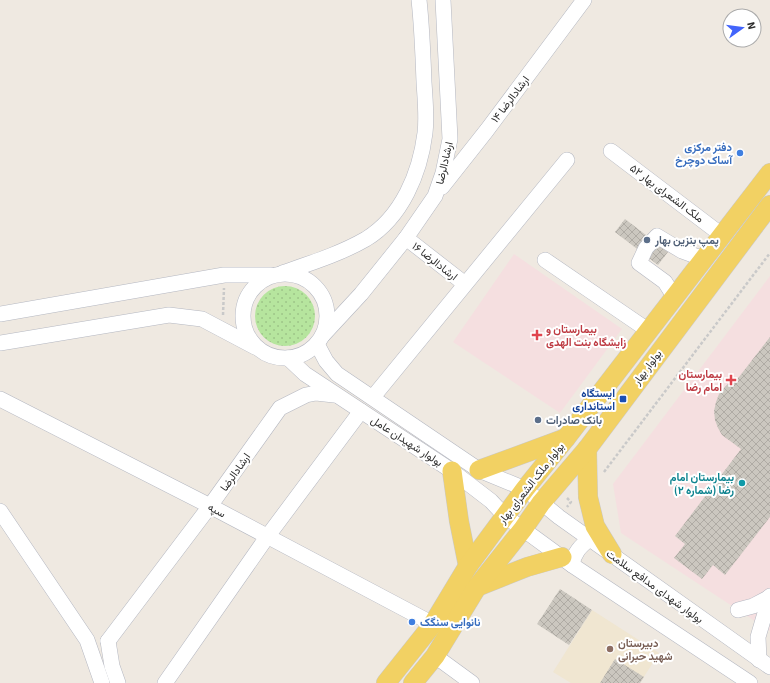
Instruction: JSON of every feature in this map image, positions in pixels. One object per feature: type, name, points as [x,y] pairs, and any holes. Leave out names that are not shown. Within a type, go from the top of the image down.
[{"type":"main road","name":"بولوار ملک الشعرای بهار","points":[[386,683],[433,624],[468,566],[525,489],[723,236],[770,173]]},
{"type":"main road","name":"بولوار بهار","points":[[523,529],[542,503],[587,448],[770,205]]},
{"type":"main road","points":[[479,470],[566,438]]},
{"type":"main road","points":[[587,448],[588,497],[596,526],[612,554]]},
{"type":"main road","points":[[452,471],[459,521],[468,566]]},
{"type":"main road","name":"بولوار ملک الشعرای بهار","points":[[413,683],[434,656],[477,586],[523,529]]},
{"type":"main road","points":[[477,586],[527,568],[567,561]]},
{"type":"street","points":[[257,348],[250,340],[242,318],[243,307],[253,288],[261,280],[340,252],[367,238],[387,223],[410,189],[418,168],[425,133],[426,107],[419,0]]},
{"type":"street","name":"ارشادالرضا ۱۴","points":[[435,196],[487,130],[584,0]]},
{"type":"street","name":"ارشادالرضا","points":[[320,339],[361,294],[406,238],[435,196],[444,174],[450,139],[447,3]]},
{"type":"street","name":"ملک الشعرای بهار ۵۲","points":[[612,151],[723,236]]},
{"type":"street","points":[[373,397],[567,160]]},
{"type":"street","points":[[674,298],[665,282],[639,263],[646,248],[657,236],[682,251],[704,259]]},
{"type":"street","name":"ارشادالرضا ۱۶","points":[[406,238],[465,284]]},
{"type":"street","points":[[545,260],[649,331]]},
{"type":"street","points":[[0,314],[224,275],[277,274],[293,274],[304,277],[313,284],[320,292],[325,302],[327,313],[327,324],[320,339],[309,351],[299,356],[288,358],[271,356],[202,319],[169,314],[0,343]]},
{"type":"street","name":"بولوار شهیدان عامل","points":[[320,339],[326,361],[337,374],[479,470],[525,489],[542,503]]},
{"type":"street","name":"بولوار شهیدان عامل","points":[[288,358],[305,374],[452,471],[492,501],[505,516],[523,529]]},
{"type":"street","name":"ارشادالرضا","points":[[108,641],[210,506],[280,408],[306,394],[316,393],[337,395]]},
{"type":"street","name":"سپه","points":[[0,399],[210,506],[433,624]]},
{"type":"street","points":[[165,683],[267,537],[361,411]]},
{"type":"street","name":"بولوار شهدای مدافع سلامت","points":[[542,503],[764,664]]},
{"type":"street","points":[[0,511],[87,640],[102,683]]},
{"type":"street","points":[[523,529],[567,561],[750,683]]},
{"type":"street","points":[[567,561],[579,547],[590,539]]},
{"type":"street","points":[[764,664],[758,637],[770,597]]},
{"type":"street","points":[[738,610],[753,606],[770,597]]},
{"type":"street","points":[[87,640],[108,641],[112,666],[118,683]]},
{"type":"street","points":[[434,656],[472,683]]},
{"type":"path","points":[[588,497],[604,472],[770,253]]},
{"type":"path","points":[[216,327],[223,318],[225,286],[224,275]]},
{"type":"shaded area","name":"بیمارستان و زایشگاه بنت الهدی","points":[[514,254],[622,329],[560,413],[453,342]]},
{"type":"shaded area","name":"بیمارستان امام رضا","points":[[770,276],[770,631],[621,533],[613,484]]},
{"type":"shaded area","name":"دبیرستان شهید حبرانی","points":[[592,610],[659,653],[640,683],[571,683],[553,672]]},
{"type":"green space","points":[[285,286],[302,291],[310,299],[315,316],[310,333],[302,341],[285,346],[268,341],[260,333],[255,316],[260,299],[268,291]]},
{"type":"building","points":[[625,219],[668,252],[658,265],[615,232]]},
{"type":"building","name":"بیمارستان امام رضا (شماره ۲)","points":[[770,337],[770,517],[725,575],[713,565],[702,579],[674,558],[685,544],[675,536],[741,449],[722,435],[718,428],[714,411],[716,402],[719,394],[731,381],[739,377]]},
{"type":"building","points":[[560,589],[592,610],[569,645],[537,624]]},
{"type":"building","points":[[615,659],[644,677],[640,683],[600,683]]},
{"type":"place","name":"دفتر مرکزی آساک دوچرخ","points":[[740,153]]},
{"type":"place","name":"پمپ بنزین بهار","points":[[647,240]]},
{"type":"place","name":"بیمارستان و زایشگاه بنت الهدی","points":[[537,335]]},
{"type":"place","name":"بیمارستان امام رضا","points":[[731,380]]},
{"type":"place","name":"ایستگاه استانداری","points":[[623,399]]},
{"type":"place","name":"بانک صادرات","points":[[538,420]]},
{"type":"place","name":"بیمارستان امام رضا (شماره ۲)","points":[[742,483]]},
{"type":"place","name":"نانوایی سنگک","points":[[412,622]]},
{"type":"place","name":"دبیرستان شهید حبرانی","points":[[610,649]]}]
